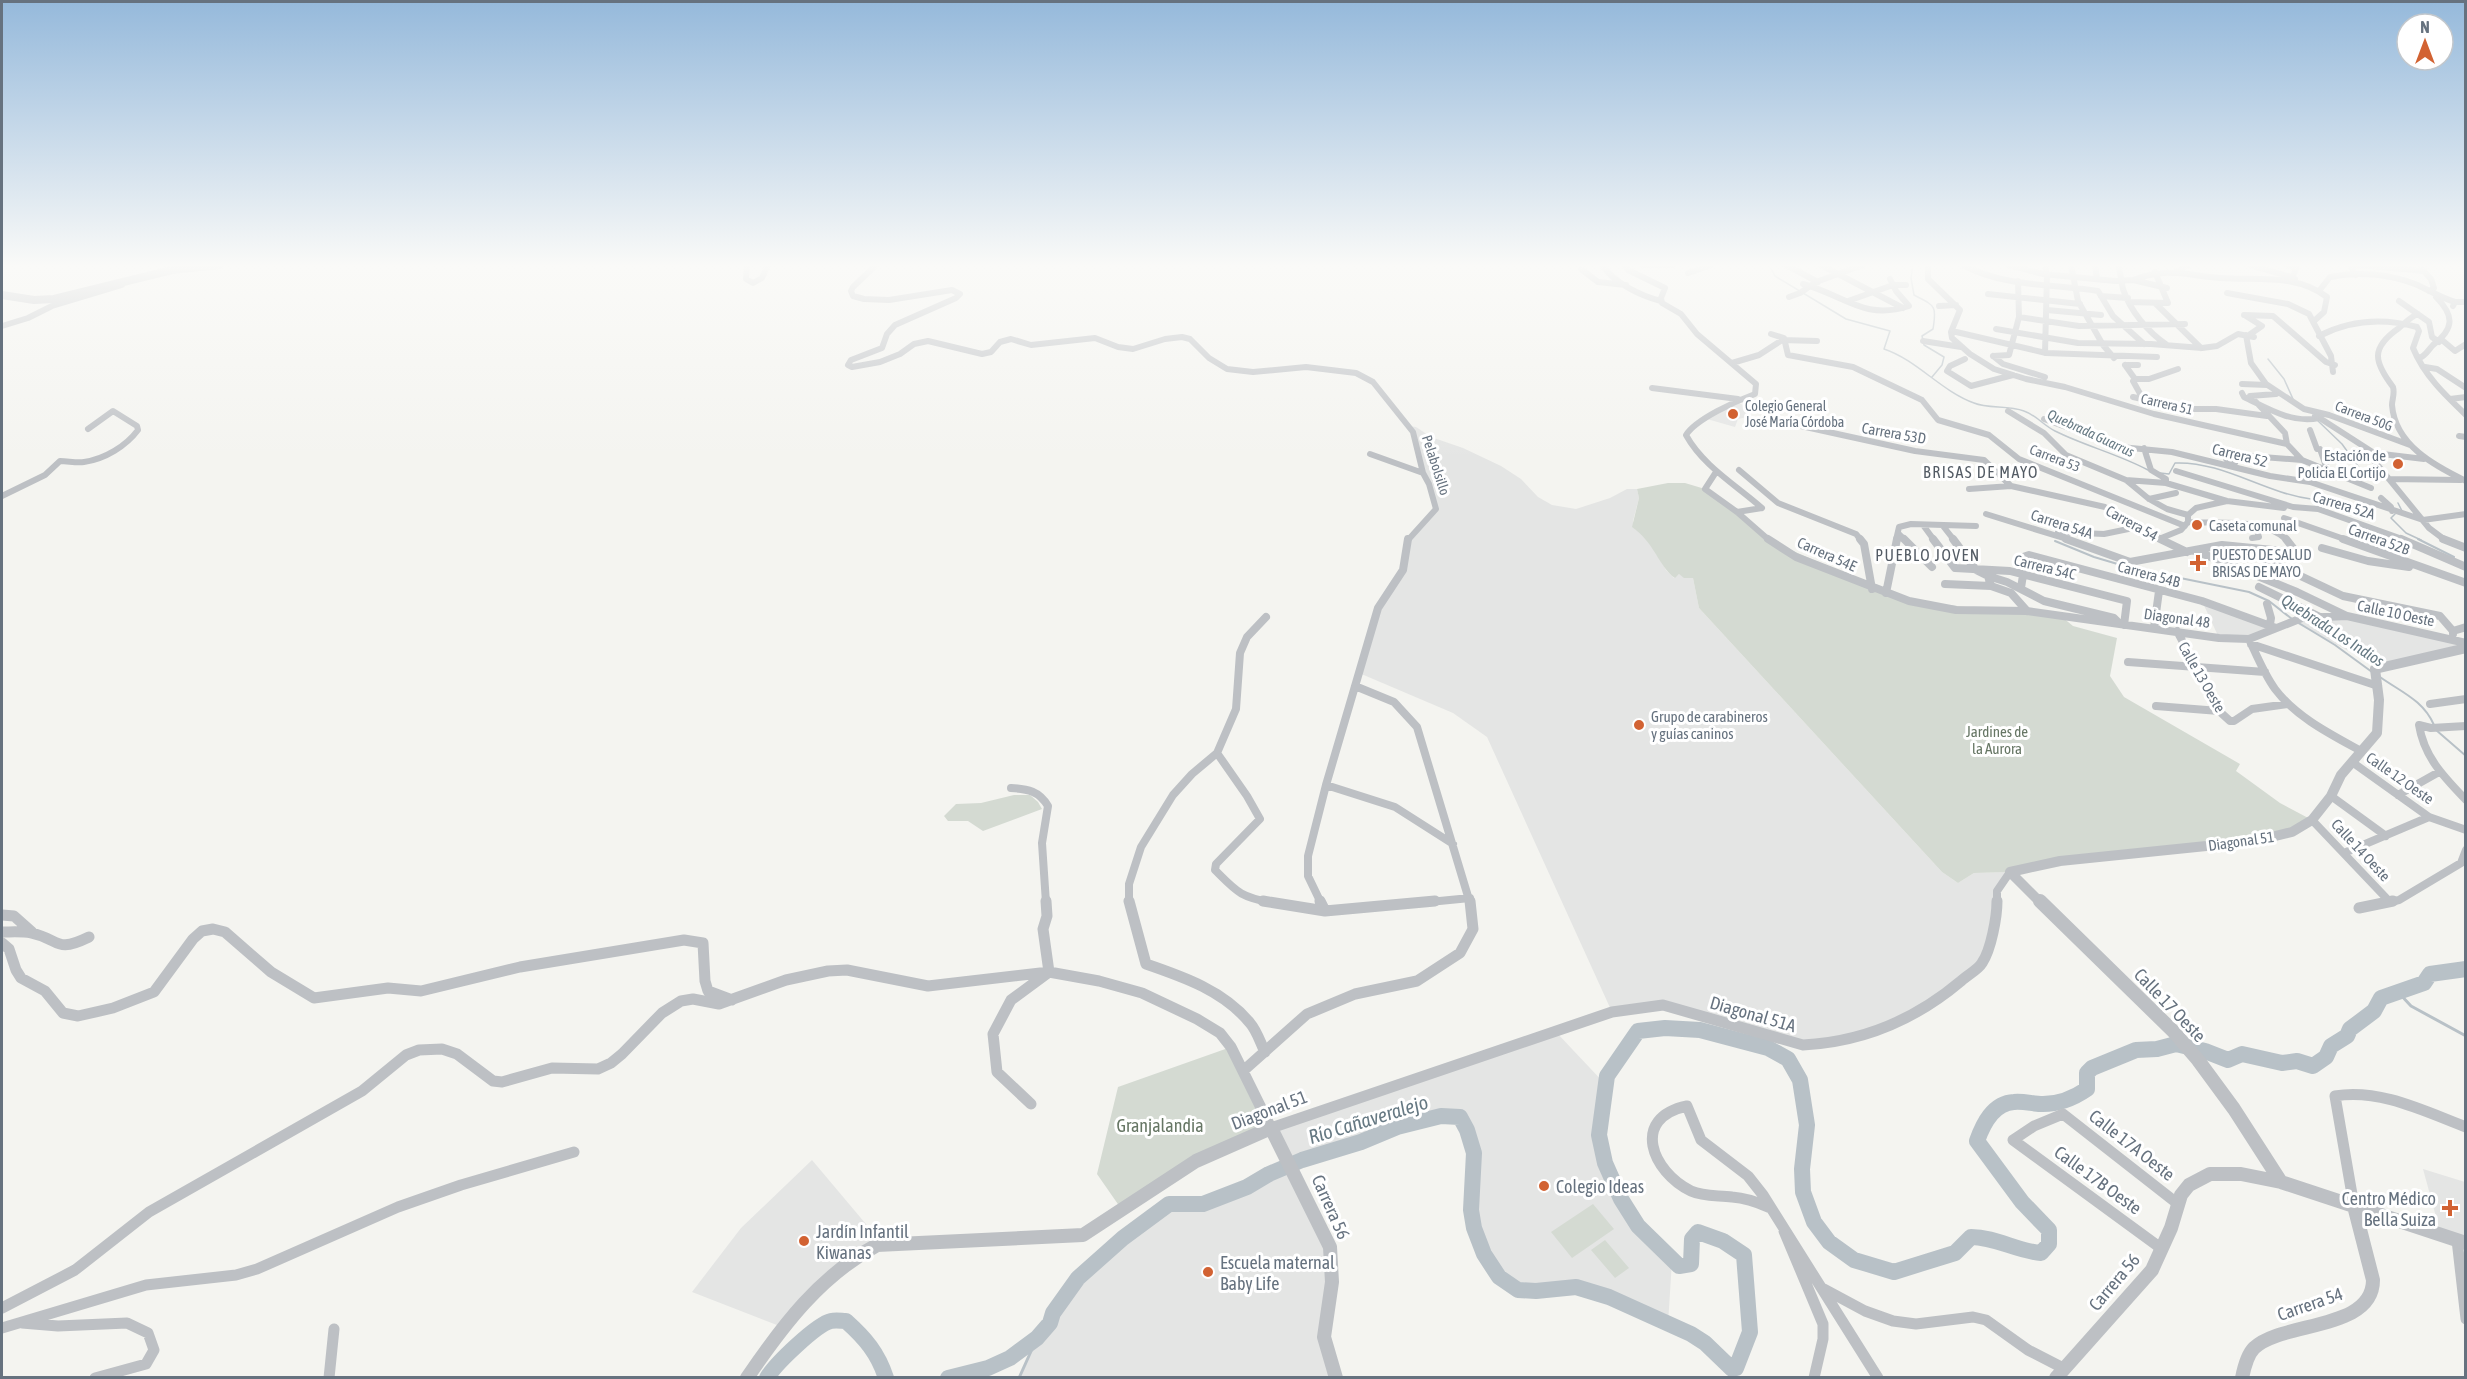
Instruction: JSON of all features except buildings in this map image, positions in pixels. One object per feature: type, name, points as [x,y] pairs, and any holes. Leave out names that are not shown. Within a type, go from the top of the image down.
[{"type":"street","name":"Pelabolsillo","points":[[891,329],[882,348],[851,360],[848,365],[852,367],[880,362],[900,354],[915,344],[928,341],[982,354],[991,352],[1006,339],[1031,345],[1095,338],[1118,347],[1133,349],[1165,339],[1182,337],[1190,339],[1216,364],[1234,371],[1253,372],[1312,367],[1336,369],[1365,376],[1379,389],[1413,432],[1423,473],[1429,484],[1436,509],[1433,516],[1408,538],[1403,570],[1378,608],[1355,687]]},
{"type":"street","points":[[1693,329],[1756,384],[1756,392],[1727,404],[1712,416],[1691,427],[1686,435],[1691,445],[1716,472],[1742,489],[1762,508],[1737,512]]},
{"type":"street","points":[[1997,329],[2047,339],[2103,345],[2144,344],[2202,348],[2217,346],[2238,334],[2250,336],[2258,329]]},
{"type":"street","points":[[2016,329],[2009,355],[1993,356],[2003,364],[2044,380]]},
{"type":"street","points":[[2045,353],[2048,329]]},
{"type":"street","points":[[2096,329],[2103,345],[2114,358]]},
{"type":"street","points":[[2126,329],[2144,344]]},
{"type":"street","points":[[2151,329],[2167,345]]},
{"type":"street","points":[[2180,329],[2202,348]]},
{"type":"street","points":[[2288,329],[2332,367],[2322,333],[2319,329]]},
{"type":"street","points":[[2322,333],[2335,329]]},
{"type":"street","points":[[2397,329],[2384,338],[2380,344],[2378,361],[2383,376],[2393,386],[2395,392],[2392,405],[2401,432],[2426,459],[2464,480]]},
{"type":"street","points":[[2418,329],[2413,348],[2419,358],[2418,361],[2425,367],[2437,369],[2466,388]]},
{"type":"street","points":[[2432,329],[2432,337],[2455,351],[2466,344]]},
{"type":"street","points":[[2419,358],[2441,341],[2446,329]]},
{"type":"street","points":[[2044,380],[1994,369],[1961,347],[1952,338],[1952,331],[2010,347],[2045,353],[2114,358],[2157,357]]},
{"type":"street","name":"Carrera 53","points":[[1771,334],[1781,336],[1785,340],[1788,355],[1853,367],[1922,400],[1938,420],[1989,435],[2019,459],[2187,521]]},
{"type":"street","points":[[2250,336],[2250,363],[2276,394],[2254,397],[2242,393],[2244,397],[2286,415],[2303,419],[2314,415]]},
{"type":"street","points":[[1732,363],[1759,355],[1778,341],[1817,341]]},
{"type":"street","points":[[1923,341],[1961,347]]},
{"type":"street","points":[[2131,358],[2138,365],[2125,365],[2135,379],[2133,381],[2143,399]]},
{"type":"street","points":[[1965,359],[1955,363],[1947,371],[1971,386],[2013,375]]},
{"type":"street","points":[[2425,367],[2424,371],[2466,416]]},
{"type":"street","points":[[2135,379],[2149,379],[2178,369]]},
{"type":"street","name":"Carrera 51","points":[[2044,380],[2118,405],[2287,444]]},
{"type":"street","points":[[2242,384],[2266,384],[2374,453],[2426,459]]},
{"type":"street","points":[[1652,388],[1741,400]]},
{"type":"street","points":[[2133,397],[2188,409],[2267,416]]},
{"type":"street","points":[[2450,399],[2466,397]]},
{"type":"street","points":[[2256,402],[2285,433],[2287,444],[2302,460]]},
{"type":"street","points":[[2188,409],[2197,423]]},
{"type":"street","points":[[2,496],[45,476],[60,461],[82,462],[114,450],[132,438],[138,430],[137,426],[113,411],[88,429]]},
{"type":"street","points":[[2008,411],[2044,433],[2066,454],[2126,480],[2166,483],[2228,501],[2293,507]]},
{"type":"street","name":"Carrera 50G","points":[[2314,415],[2335,417],[2393,441],[2411,445]]},
{"type":"street","name":"Carrera 52","points":[[2044,419],[2116,445],[2172,452],[2251,472],[2310,482],[2423,520],[2466,514]]},
{"type":"street","name":"Carrera 53D","points":[[1801,426],[1870,444],[1948,457],[1984,460]]},
{"type":"street","points":[[2310,430],[2328,472]]},
{"type":"street","points":[[2144,448],[2151,470],[2166,479],[2166,483]]},
{"type":"street","points":[[2251,472],[2224,457],[2226,453],[2302,460],[2371,488]]},
{"type":"street","points":[[2374,453],[2371,457],[2435,534],[2446,541],[2466,548]]},
{"type":"street","points":[[1370,454],[1423,473]]},
{"type":"street","points":[[1984,460],[2011,486]]},
{"type":"street","points":[[1739,470],[1772,499],[1856,534],[1864,544],[1872,589]]},
{"type":"street","name":"Carrera 52A","points":[[2176,471],[2293,507],[2306,507],[2335,515],[2397,537],[2466,567]]},
{"type":"street","name":"Carrera 54E","points":[[1716,472],[1705,489],[1737,512],[1770,541],[1796,557],[1872,589],[1942,608],[2027,611]]},
{"type":"street","points":[[2389,479],[2464,480]]},
{"type":"street","points":[[2126,480],[2150,500],[2187,521],[2255,525],[2278,536],[2293,548],[2283,551],[2236,545],[2206,547],[2196,551],[2130,562]]},
{"type":"street","name":"Carrera 54","points":[[1969,489],[2011,486],[2105,507],[2159,539],[2187,552]]},
{"type":"street","points":[[2150,500],[2176,493]]},
{"type":"street","points":[[2381,498],[2391,507],[2392,511]]},
{"type":"street","points":[[2105,507],[2124,499]]},
{"type":"street","points":[[2159,539],[2187,521],[2196,508],[2228,501]]},
{"type":"street","name":"Carrera 54A","points":[[1986,514],[2052,534],[2130,562]]},
{"type":"street","name":"Carrera 52B","points":[[2284,518],[2415,567],[2466,583]]},
{"type":"street","points":[[1886,593],[1899,527],[1911,524],[1976,526]]},
{"type":"street","name":"Carrera 54C","points":[[1923,525],[1955,568],[1996,569],[2127,601],[2122,624]]},
{"type":"street","points":[[2252,538],[2259,537],[2255,525]]},
{"type":"street","points":[[1943,526],[1976,570],[2021,588],[2044,601],[2114,618],[2122,624]]},
{"type":"street","points":[[2052,534],[2110,533],[2138,527]]},
{"type":"street","points":[[1898,533],[1932,567]]},
{"type":"street","points":[[2236,545],[2343,596],[2434,614],[2446,622],[2452,635],[2466,627]]},
{"type":"street","points":[[2322,548],[2392,566],[2415,567]]},
{"type":"street","points":[[2196,551],[2297,592],[2347,616]]},
{"type":"street","name":"Carrera 54B","points":[[2023,575],[2020,558],[2029,555],[2202,601],[2273,626]]},
{"type":"street","points":[[2021,588],[2023,575]]},
{"type":"street","points":[[1988,576],[1991,585]]},
{"type":"street","points":[[2297,592],[2310,579]]},
{"type":"street","points":[[1945,584],[1991,585],[2011,593],[2027,611]]},
{"type":"street","points":[[2259,587],[2320,617]]},
{"type":"street","points":[[2154,628],[2159,591]]},
{"type":"street","points":[[2267,604],[2273,626]]},
{"type":"street","name":"Diagonal 48","points":[[2027,611],[2250,641],[2273,626],[2294,620],[2320,617]]},
{"type":"street","name":"Calle 10 Oeste","points":[[2320,617],[2347,616],[2452,635],[2466,643]]},
{"type":"street","points":[[1265,1052],[1251,1024],[1219,994],[1196,981],[1146,964],[1129,908],[1129,884],[1141,847],[1173,795],[1192,774],[1217,753],[1236,709],[1240,653],[1247,637],[1266,617]]},
{"type":"street","name":"Calle 13 Oeste","points":[[2176,631],[2219,711],[2230,721],[2234,721],[2252,709],[2288,704]]},
{"type":"street","points":[[2250,641],[2376,678],[2382,666],[2466,648]]},
{"type":"street","name":"Calle 12 Oeste","points":[[2250,641],[2265,672],[2288,704],[2321,728],[2361,751]]},
{"type":"street","points":[[2128,662],[2265,672]]},
{"type":"street","name":"Diagonal 51","points":[[2010,872],[2060,861],[2255,841],[2292,832],[2312,820],[2331,796],[2341,775],[2377,733],[2376,678]]},
{"type":"street","points":[[1243,1071],[1307,1014],[1355,994],[1418,981],[1460,953],[1473,929],[1470,898],[1417,727],[1394,702],[1355,687],[1308,856],[1308,876],[1325,911]]},
{"type":"street","points":[[2430,704],[2466,699]]},
{"type":"street","points":[[2156,706],[2219,711]]},
{"type":"street","points":[[2466,726],[2435,728],[2419,725],[2422,745],[2439,772],[2466,800]]},
{"type":"street","points":[[1217,753],[1245,796],[1255,806],[1260,819],[1216,864],[1215,870],[1239,894],[1250,899],[1325,911],[1470,898]]},
{"type":"street","name":"Calle 12 Oeste","points":[[2352,762],[2429,817],[2466,830]]},
{"type":"street","points":[[2398,795],[2439,772]]},
{"type":"street","points":[[1326,785],[1395,807],[1453,844]]},
{"type":"street","points":[[1011,788],[1030,789],[1039,793],[1048,806],[1042,843],[1047,916],[1043,929],[1049,972]]},
{"type":"street","points":[[2331,796],[2386,836]]},
{"type":"street","points":[[2344,853],[2429,817]]},
{"type":"street","name":"Calle 14 Oeste","points":[[2312,820],[2389,901]]},
{"type":"street","points":[[2359,908],[2398,900],[2461,863],[2466,850]]},
{"type":"street","name":"Diagonal 51A","points":[[1612,1012],[1663,1005],[1803,1046],[1865,1036],[1919,1011],[1950,990],[1982,963],[1997,919],[1997,891],[2010,872]]},
{"type":"street","name":"Calle 17 Oeste","points":[[2010,872],[2173,1031],[2198,1060],[2234,1109],[2281,1182]]},
{"type":"street","points":[[2,915],[14,916],[32,933],[60,946],[73,945],[89,937]]},
{"type":"street","points":[[2,943],[6,945],[7,953],[17,974],[25,981],[48,992],[62,1012],[71,1016],[110,1008],[139,999],[155,991],[192,940],[207,928],[216,928],[232,938],[271,972],[314,998],[387,988],[421,991],[520,967],[684,940],[703,943],[705,981],[708,991],[732,1000]]},
{"type":"street","points":[[2,932],[32,933]]},
{"type":"street","points":[[2,1308],[75,1270],[149,1212],[362,1091],[413,1053],[430,1048],[442,1049],[457,1054],[493,1081],[502,1082],[552,1068],[598,1068],[611,1063],[622,1054],[671,1005],[681,1000],[693,999],[719,1004],[786,980],[828,971],[847,970],[928,986],[1049,972],[1099,981],[1142,993],[1197,1019],[1220,1033],[1231,1047],[1271,1128]]},
{"type":"street","points":[[1031,1104],[997,1072],[993,1035],[1011,1000],[1049,972]]},
{"type":"street","name":"Diagonal 51","points":[[747,1377],[789,1319],[819,1286],[848,1260],[877,1245],[1083,1235],[1210,1154],[1271,1128],[1612,1012]]},
{"type":"street","name":"Carrera 54","points":[[2243,1373],[2254,1348],[2278,1335],[2343,1316],[2363,1306],[2373,1287],[2354,1206],[2335,1096],[2340,1094],[2387,1100],[2466,1127]]},
{"type":"street","points":[[1768,1207],[1749,1200],[1691,1191],[1675,1179],[1659,1164],[1652,1146],[1653,1133],[1659,1120],[1669,1110],[1687,1106],[1701,1140],[1748,1176],[1784,1227],[1878,1377]]},
{"type":"street","name":"Calle 17A Oeste","points":[[2013,1140],[2034,1126],[2063,1114],[2178,1204]]},
{"type":"street","name":"Carrera 56","points":[[1271,1128],[1330,1247],[1332,1282],[1324,1337],[1336,1377]]},
{"type":"street","name":"Calle 17B Oeste","points":[[2013,1140],[2162,1249]]},
{"type":"street","points":[[2,1328],[146,1285],[236,1275],[257,1269],[398,1207],[461,1185],[574,1152]]},
{"type":"street","name":"Carrera 56","points":[[2061,1373],[2152,1270],[2181,1196],[2189,1185],[2210,1173],[2241,1174],[2281,1182]]},
{"type":"street","points":[[2281,1182],[2461,1241],[2466,1319]]},
{"type":"street","points":[[1784,1227],[1783,1233],[1823,1324],[1823,1339],[1814,1377]]},
{"type":"street","points":[[1822,1288],[1865,1311],[1893,1321],[1916,1324],[1973,1317],[1986,1320],[2061,1373]]},
{"type":"street","points":[[18,1323],[58,1326],[128,1323],[148,1333],[154,1350],[146,1364],[95,1377]]},
{"type":"street","points":[[329,1377],[334,1329]]},
{"type":"shaded area","name":"Colegio General José María Córdoba","points":[[1735,401],[1755,411],[1747,417],[1738,419],[1735,427],[1707,419]]},
{"type":"shaded area","name":"Grupo de carabineros y guías caninos","points":[[1409,426],[1416,427],[1431,437],[1463,448],[1501,466],[1521,479],[1538,497],[1552,505],[1576,509],[1610,498],[1627,489],[1637,489],[1639,498],[1633,521],[1635,529],[1642,533],[1654,548],[1666,570],[1674,578],[1679,574],[1693,578],[1699,608],[1942,872],[1958,883],[1974,873],[2010,872],[1997,891],[1982,963],[1950,990],[1865,1036],[1803,1045],[1663,1005],[1612,1012],[1487,737],[1453,713],[1359,673],[1378,608],[1403,570],[1408,538],[1436,509]]},
{"type":"shaded area","points":[[2202,601],[2276,628],[2258,634],[2219,638]]},
{"type":"shaded area","points":[[2336,617],[2465,643],[2379,667],[2292,621]]},
{"type":"shaded area","name":"Colegio Ideas","points":[[1556,1032],[1606,1085],[1599,1135],[1604,1163],[1621,1199],[1638,1226],[1672,1261],[1668,1324],[1601,1294],[1576,1287],[1553,1288],[1534,1293],[1511,1287],[1499,1278],[1475,1235],[1471,1210],[1476,1168],[1470,1134],[1460,1117],[1441,1116],[1414,1121],[1291,1165],[1271,1128]]},
{"type":"shaded area","name":"Jardín Infantil Kiwanas","points":[[812,1160],[876,1236],[877,1245],[782,1327],[692,1292],[741,1228]]},
{"type":"shaded area","name":"Escuela maternal Baby Life","points":[[1291,1165],[1330,1247],[1325,1317],[1336,1377],[1019,1378],[1037,1338],[1050,1323],[1053,1313],[1078,1278],[1123,1238],[1169,1204],[1203,1204],[1246,1187]]},
{"type":"shaded area","name":"Centro Médico Bella Suiza","points":[[2423,1169],[2465,1182],[2465,1243],[2441,1235]]},
{"type":"green space","name":"Jardines de la Aurora","points":[[1668,483],[1685,483],[1705,489],[1770,541],[1909,601],[2062,617],[2073,626],[2117,638],[2110,676],[2124,697],[2240,764],[2236,771],[2280,803],[2312,820],[2292,832],[2010,872],[1974,873],[1958,883],[1942,872],[1699,608],[1693,578],[1684,578],[1679,574],[1675,578],[1672,576],[1650,545],[1632,527],[1639,498],[1637,489]]},
{"type":"green space","points":[[1014,795],[1030,795],[1042,809],[983,831],[968,821],[948,821],[944,816],[956,804],[981,803]]},
{"type":"green space","name":"Granjalandia","points":[[1231,1047],[1271,1128],[1210,1154],[1122,1210],[1097,1174],[1118,1087]]},
{"type":"green space","points":[[1593,1204],[1614,1229],[1572,1258],[1551,1232]]},
{"type":"green space","points":[[1605,1240],[1629,1268],[1615,1278],[1591,1250]]},
{"type":"waterway","name":"Quebrada Guarrus","points":[[1884,329],[1890,331],[1884,349],[1907,360],[1962,398],[1980,405],[2024,411],[2055,431],[2148,470]]},
{"type":"waterway","points":[[1932,329],[1922,336],[1924,345],[1944,357],[1942,365],[1932,377]]},
{"type":"waterway","points":[[2268,359],[2284,379],[2293,399]]},
{"type":"waterway","points":[[2317,420],[2342,444],[2365,476]]},
{"type":"waterway","name":"Quebrada Guarrus","points":[[2160,473],[2169,474],[2175,463],[2193,464],[2227,472],[2277,491],[2311,499]]},
{"type":"waterway","points":[[2398,503],[2402,511]]},
{"type":"waterway","name":"Quebrada Guarrus","points":[[2395,514],[2391,518],[2406,533],[2421,540]]},
{"type":"waterway","name":"Quebrada Guarrus","points":[[2418,539],[2454,557]]},
{"type":"waterway","name":"Quebrada Los Indios","points":[[2055,541],[2094,557],[2131,568],[2249,592],[2269,601],[2292,619]]},
{"type":"waterway","name":"Quebrada Los Indios","points":[[2297,622],[2335,645],[2372,672]]},
{"type":"waterway","name":"Quebrada Los Indios","points":[[2380,677],[2418,703],[2434,725]]},
{"type":"waterway","name":"Quebrada Los Indios","points":[[2436,730],[2466,756]]},
{"type":"waterway","name":"Río Cañaveralejo","points":[[948,1378],[988,1368],[1010,1358],[1037,1338],[1050,1323],[1053,1313],[1078,1278],[1123,1238],[1169,1204],[1203,1204],[1247,1187],[1269,1174],[1302,1160],[1361,1142],[1397,1127],[1441,1116],[1460,1117],[1467,1130],[1474,1153],[1471,1210],[1474,1228],[1484,1254],[1499,1277],[1518,1290],[1536,1291],[1576,1287],[1609,1297],[1691,1334],[1705,1343],[1732,1369],[1736,1368],[1750,1332],[1744,1255],[1723,1241],[1698,1232],[1692,1239],[1691,1264],[1679,1266],[1638,1226],[1621,1199],[1605,1163],[1599,1135],[1607,1076],[1638,1031],[1665,1028],[1700,1030],[1768,1048],[1788,1059],[1800,1080],[1807,1125],[1802,1169],[1803,1192],[1814,1222],[1829,1242],[1854,1260],[1894,1272],[1955,1253],[1971,1237],[1989,1239],[2041,1253],[2049,1244],[2049,1230],[2022,1202],[1977,1141],[1986,1121],[2000,1106],[2014,1102],[2043,1104],[2066,1100],[2087,1089],[2087,1073],[2092,1068],[2136,1050],[2157,1049],[2176,1044],[2205,1051],[2228,1060],[2242,1054],[2282,1063],[2297,1061],[2313,1066],[2326,1057],[2331,1046],[2347,1036],[2350,1029],[2374,1011],[2381,998],[2424,983],[2430,974],[2466,969]]},
{"type":"waterway","points":[[2398,992],[2411,1006],[2466,1036]]},
{"type":"waterway","name":"Río Cañaveralejo","points":[[767,1378],[797,1345],[816,1329],[831,1321],[846,1321],[865,1340],[875,1353],[886,1378]]},
{"type":"waterway","points":[[1019,1378],[1037,1338]]},
{"type":"place","name":"Colegio General José María Córdoba","points":[[1733,414]]},
{"type":"place","name":"Estación de Policia El Cortijo","points":[[2398,464]]},
{"type":"place","name":"Caseta comunal","points":[[2197,525]]},
{"type":"place","name":"PUESTO DE SALUD BRISAS DE MAYO","points":[[2198,563]]},
{"type":"place","name":"Grupo de carabineros y guías caninos","points":[[1639,725]]},
{"type":"place","name":"Colegio Ideas","points":[[1544,1186]]},
{"type":"place","name":"Centro Médico Bella Suiza","points":[[2450,1208]]},
{"type":"place","name":"Jardín Infantil Kiwanas","points":[[804,1241]]},
{"type":"place","name":"Escuela maternal Baby Life","points":[[1208,1272]]},
{"type":"district","name":"BRISAS DE MAYO","points":[[1981,472]]},
{"type":"district","name":"PUEBLO JOVEN","points":[[1928,555]]}]
